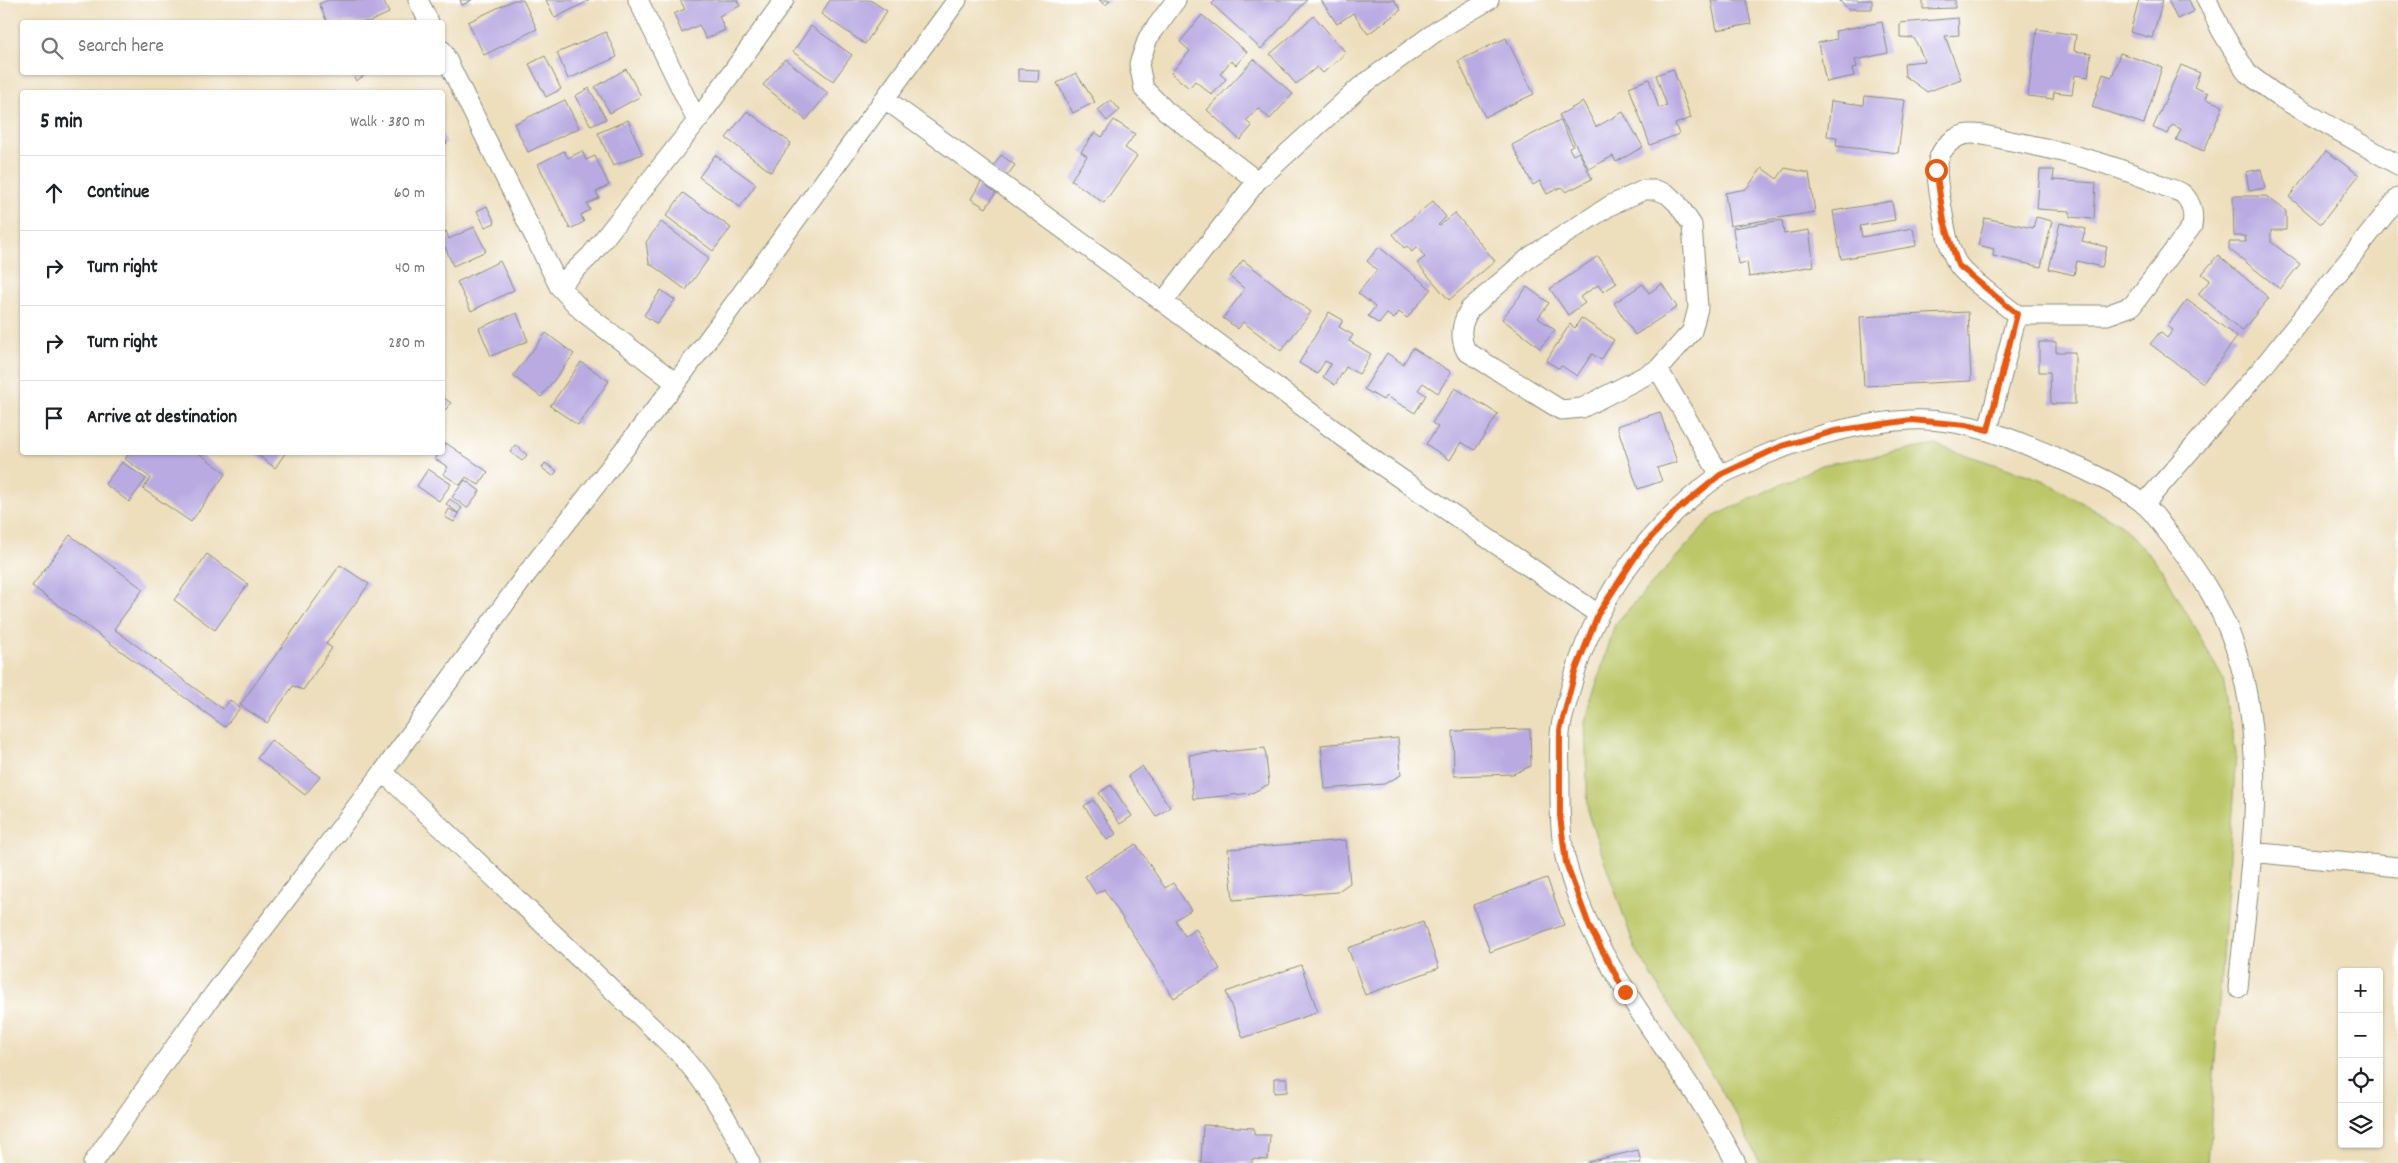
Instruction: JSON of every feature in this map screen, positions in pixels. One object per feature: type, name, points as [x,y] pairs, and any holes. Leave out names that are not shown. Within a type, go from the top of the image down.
[{"type":"street","points":[[418,0],[428,20]]},
{"type":"street","points":[[638,0],[698,121]]},
{"type":"street","points":[[559,286],[591,255],[698,121],[784,0]]},
{"type":"street","points":[[93,1163],[191,1024],[383,772],[525,576],[676,383],[957,0]]},
{"type":"street","points":[[1176,0],[1148,38],[1139,64],[1144,89],[1166,111],[1257,181]]},
{"type":"street","points":[[1163,302],[1257,181],[1360,87],[1441,28],[1489,0]]},
{"type":"street","points":[[2207,0],[2221,30],[2247,73],[2279,97],[2398,165]]},
{"type":"street","points":[[445,56],[559,286],[582,311],[676,383]]},
{"type":"street","points":[[885,99],[1163,302],[1378,463],[1598,614]]},
{"type":"street","points":[[1977,134],[2063,150],[2129,170],[2183,194],[2189,202],[2194,219],[2192,226],[2132,306],[2107,315],[2017,314],[1963,270],[1955,259],[1944,221],[1936,170],[1939,157],[1946,145],[1959,136],[1977,134]]},
{"type":"street","points":[[1644,190],[1656,190],[1667,194],[1677,202],[1692,225],[1698,308],[1692,331],[1658,369],[1582,408],[1561,410],[1466,351],[1462,337],[1464,318],[1470,309],[1532,256],[1610,205],[1644,190]]},
{"type":"street","points":[[2144,504],[2263,367],[2398,198]]},
{"type":"street","points":[[1988,430],[2017,314]]},
{"type":"street","points":[[1658,369],[1720,475]]},
{"type":"street","points":[[1736,1163],[1682,1074],[1625,992],[1590,928],[1566,863],[1560,816],[1560,730],[1575,672],[1598,614],[1641,548],[1676,511],[1720,475],[1782,446],[1835,431],[1911,420],[1966,425],[1988,430],[2089,471],[2144,504],[2205,581],[2223,614],[2240,660],[2249,700],[2255,744],[2251,852],[2238,988]]},
{"type":"street","points":[[383,772],[680,1054],[701,1077],[750,1163]]},
{"type":"street","points":[[2251,852],[2398,868]]},
{"type":"green space","points":[[1936,445],[2043,480],[2121,525],[2163,570],[2223,679],[2236,754],[2208,1163],[1760,1163],[1740,1122],[1635,948],[1588,814],[1585,722],[1615,624],[1713,517],[1821,465]]},
{"type":"building","points":[[328,0],[383,0],[389,13],[373,20],[326,20],[319,4]]},
{"type":"building","points":[[460,0],[472,0],[462,5]]},
{"type":"building","points":[[514,0],[523,0],[537,29],[484,55],[468,22]]},
{"type":"building","points":[[546,0],[590,0],[555,18]]},
{"type":"building","points":[[680,0],[737,0],[740,6],[719,16],[725,30],[706,39],[699,25],[682,33],[674,14],[685,9]]},
{"type":"building","points":[[830,0],[870,0],[887,11],[865,44],[821,14]]},
{"type":"building","points":[[1099,0],[1110,0],[1106,5]]},
{"type":"building","points":[[1216,0],[1307,0],[1261,49],[1212,4]]},
{"type":"building","points":[[1321,0],[1394,0],[1401,10],[1368,34],[1353,13],[1337,24]]},
{"type":"building","points":[[1711,0],[1746,0],[1751,24],[1717,30]]},
{"type":"building","points":[[1839,0],[1872,0],[1872,9],[1848,9]]},
{"type":"building","points":[[1923,0],[1955,0],[1955,8],[1923,9]]},
{"type":"building","points":[[2139,0],[2163,0],[2152,38],[2130,32]]},
{"type":"building","points":[[2168,0],[2189,0],[2194,11],[2177,19]]},
{"type":"building","points":[[1202,15],[1247,52],[1236,65],[1231,61],[1220,74],[1226,79],[1212,95],[1195,81],[1189,88],[1171,73],[1190,51],[1180,42]]},
{"type":"building","points":[[1314,16],[1346,53],[1323,73],[1317,67],[1296,84],[1270,54]]},
{"type":"building","points":[[1958,18],[1959,35],[1945,36],[1961,79],[1927,92],[1905,76],[1904,63],[1925,61],[1914,38],[1900,37],[1900,23]]},
{"type":"building","points":[[1882,22],[1888,53],[1855,60],[1857,67],[1852,68],[1854,76],[1826,82],[1818,43],[1837,39],[1835,31]]},
{"type":"building","points":[[811,26],[852,55],[833,81],[793,52]]},
{"type":"building","points":[[2037,29],[2076,35],[2074,51],[2091,53],[2088,77],[2075,75],[2072,94],[2054,92],[2053,99],[2028,96]]},
{"type":"building","points":[[606,32],[617,57],[568,79],[557,53]]},
{"type":"building","points":[[1506,38],[1534,94],[1485,117],[1458,61]]},
{"type":"building","points":[[2120,53],[2162,67],[2144,124],[2092,107],[2103,74],[2112,77]]},
{"type":"building","points":[[545,56],[561,89],[546,97],[529,64]]},
{"type":"building","points":[[785,59],[828,93],[806,120],[763,85]]},
{"type":"building","points":[[1254,59],[1293,94],[1270,119],[1258,108],[1246,121],[1252,126],[1240,140],[1207,110]]},
{"type":"building","points":[[2181,65],[2200,73],[2194,87],[2208,93],[2206,99],[2223,106],[2204,151],[2176,140],[2181,129],[2172,125],[2168,134],[2153,128]]},
{"type":"building","points":[[626,69],[641,96],[610,113],[595,87]]},
{"type":"building","points":[[1018,69],[1039,70],[1038,82],[1018,81]]},
{"type":"building","points":[[1673,69],[1691,118],[1675,124],[1679,134],[1650,145],[1629,87],[1649,79],[1659,108],[1667,106],[1656,75]]},
{"type":"building","points":[[1076,73],[1095,102],[1073,113],[1057,83]]},
{"type":"building","points":[[353,75],[365,75],[356,81]]},
{"type":"building","points":[[589,88],[606,119],[591,126],[575,96]]},
{"type":"building","points":[[1865,96],[1905,100],[1898,153],[1836,146],[1837,137],[1827,136],[1831,101],[1864,105]]},
{"type":"building","points":[[565,100],[579,128],[528,152],[514,124]]},
{"type":"building","points":[[1111,100],[1120,110],[1107,121],[1098,110]]},
{"type":"building","points":[[1583,102],[1596,127],[1623,112],[1643,147],[1616,162],[1613,156],[1589,169],[1559,115]]},
{"type":"building","points":[[747,111],[791,143],[771,172],[726,138]]},
{"type":"building","points":[[628,120],[642,154],[613,166],[598,133]]},
{"type":"building","points":[[1114,120],[1135,134],[1125,148],[1137,156],[1104,203],[1071,180],[1087,156],[1081,152],[1095,132],[1102,137]]},
{"type":"building","points":[[1560,120],[1573,146],[1569,148],[1573,155],[1579,152],[1592,179],[1566,192],[1561,187],[1547,194],[1540,181],[1533,185],[1512,145]]},
{"type":"building","points":[[564,151],[568,158],[582,151],[586,160],[595,156],[609,185],[596,192],[599,198],[587,204],[590,210],[581,215],[584,222],[570,229],[538,164]]},
{"type":"building","points":[[2326,151],[2359,175],[2321,224],[2289,197]]},
{"type":"building","points":[[715,155],[756,184],[740,207],[699,177]]},
{"type":"building","points":[[1001,155],[1015,165],[1004,180],[991,170]]},
{"type":"building","points":[[1762,168],[1777,179],[1785,168],[1809,173],[1815,212],[1730,226],[1725,193],[1746,189]]},
{"type":"building","points":[[2261,169],[2265,188],[2249,191],[2246,172]]},
{"type":"building","points":[[2040,170],[2054,170],[2053,180],[2096,183],[2094,219],[2070,217],[2070,211],[2037,209]]},
{"type":"building","points":[[982,180],[998,189],[986,208],[971,199]]},
{"type":"building","points":[[683,193],[731,228],[713,251],[666,216]]},
{"type":"building","points":[[2233,196],[2266,196],[2286,211],[2286,230],[2271,230],[2271,242],[2300,264],[2280,289],[2229,249],[2229,242],[2246,242],[2245,236],[2234,236]]},
{"type":"building","points":[[1433,201],[1446,217],[1439,226],[1455,213],[1495,261],[1449,300],[1417,263],[1425,257],[1417,247],[1412,252],[1407,246],[1404,248],[1393,234]]},
{"type":"building","points":[[1892,201],[1895,220],[1860,226],[1862,237],[1913,228],[1916,246],[1841,259],[1833,211]]},
{"type":"building","points":[[487,206],[495,223],[485,227],[477,211]]},
{"type":"building","points":[[2036,217],[2052,221],[2041,267],[1993,256],[1994,249],[1978,245],[1985,218],[2033,228]]},
{"type":"building","points":[[1782,220],[1784,234],[1809,230],[1814,266],[1749,277],[1747,262],[1738,264],[1733,228]]},
{"type":"building","points":[[661,222],[709,258],[686,290],[649,263],[646,242]]},
{"type":"building","points":[[2060,223],[2086,229],[2082,241],[2107,247],[2102,267],[2077,261],[2074,275],[2049,269]]},
{"type":"building","points":[[474,227],[486,251],[453,266],[445,247],[446,231],[449,239]]},
{"type":"building","points":[[1379,247],[1431,289],[1407,318],[1399,312],[1394,319],[1387,314],[1379,324],[1368,316],[1375,307],[1358,293],[1377,270],[1367,261]]},
{"type":"building","points":[[2218,255],[2269,298],[2242,331],[2198,294],[2210,280],[2202,274]]},
{"type":"building","points":[[1598,256],[1617,283],[1603,292],[1598,285],[1580,297],[1585,303],[1568,315],[1550,289]]},
{"type":"building","points":[[1243,260],[1311,312],[1281,351],[1243,322],[1238,329],[1223,318],[1245,289],[1230,277]]},
{"type":"building","points":[[500,261],[514,290],[471,311],[457,282]]},
{"type":"building","points":[[1643,284],[1649,293],[1662,284],[1677,307],[1635,335],[1614,303]]},
{"type":"building","points":[[1527,287],[1549,303],[1538,318],[1555,330],[1540,348],[1502,319]]},
{"type":"building","points":[[661,290],[675,300],[657,324],[644,315]]},
{"type":"building","points":[[2187,300],[2237,337],[2203,383],[2150,344],[2160,332],[2167,338],[2173,330],[2167,326]]},
{"type":"building","points":[[1329,312],[1343,320],[1339,327],[1353,335],[1349,341],[1371,354],[1359,374],[1346,367],[1335,385],[1323,377],[1331,364],[1325,361],[1317,374],[1299,363]]},
{"type":"building","points":[[1968,312],[1971,381],[1864,386],[1860,317]]},
{"type":"building","points":[[517,313],[528,341],[491,356],[479,328]]},
{"type":"building","points":[[1581,318],[1614,340],[1601,360],[1592,354],[1577,376],[1562,366],[1558,368],[1546,361],[1570,324],[1575,328]]},
{"type":"building","points":[[546,333],[574,354],[541,397],[513,376]]},
{"type":"building","points":[[2039,342],[2056,342],[2056,352],[2075,352],[2075,404],[2051,404],[2050,372],[2039,372]]},
{"type":"building","points":[[1413,348],[1451,372],[1438,393],[1423,383],[1418,390],[1426,395],[1415,413],[1386,396],[1383,400],[1364,389],[1387,353],[1403,364]]},
{"type":"building","points":[[581,362],[609,381],[578,425],[550,406]]},
{"type":"building","points":[[1455,388],[1498,414],[1475,450],[1461,442],[1450,460],[1426,444],[1438,427],[1432,423]]},
{"type":"building","points":[[445,398],[451,403],[445,410]]},
{"type":"building","points":[[1660,412],[1677,462],[1657,468],[1662,481],[1638,489],[1617,426]]},
{"type":"building","points":[[446,443],[488,472],[479,485],[466,477],[460,485],[443,474],[448,467],[435,459],[438,455],[445,455]]},
{"type":"building","points":[[516,445],[527,455],[522,461],[510,452]]},
{"type":"building","points":[[128,455],[201,455],[226,473],[191,522],[143,489],[151,478],[125,459]]},
{"type":"building","points":[[258,455],[284,455],[275,468]]},
{"type":"building","points":[[122,462],[146,479],[129,502],[105,484]]},
{"type":"building","points":[[545,463],[557,471],[553,476],[542,468]]},
{"type":"building","points":[[428,469],[451,484],[439,501],[417,486]]},
{"type":"building","points":[[465,480],[480,491],[467,508],[452,497]]},
{"type":"building","points":[[450,499],[462,508],[458,513],[446,504]]},
{"type":"building","points":[[449,509],[459,514],[454,522],[445,517]]},
{"type":"building","points":[[70,535],[143,589],[114,629],[223,709],[230,700],[240,708],[225,727],[32,586]]},
{"type":"building","points":[[207,554],[248,584],[215,630],[174,600]]},
{"type":"building","points":[[340,565],[369,584],[326,644],[332,648],[303,690],[293,686],[267,723],[240,705]]},
{"type":"building","points":[[1530,729],[1531,766],[1513,774],[1454,776],[1453,731]]},
{"type":"building","points":[[1398,738],[1401,775],[1384,784],[1325,789],[1321,745]]},
{"type":"building","points":[[271,740],[320,777],[305,795],[257,758]]},
{"type":"building","points":[[1265,748],[1269,784],[1252,793],[1193,799],[1189,755]]},
{"type":"building","points":[[1142,766],[1170,807],[1156,817],[1128,776]]},
{"type":"building","points":[[1111,785],[1132,816],[1120,824],[1099,793]]},
{"type":"building","points":[[1093,800],[1116,834],[1107,840],[1084,806]]},
{"type":"building","points":[[1346,840],[1350,883],[1337,892],[1233,900],[1228,849]]},
{"type":"building","points":[[1136,844],[1165,888],[1173,883],[1191,910],[1175,920],[1185,936],[1196,929],[1220,969],[1174,998],[1104,889],[1096,894],[1085,876]]},
{"type":"building","points":[[1547,878],[1564,925],[1490,952],[1473,905]]},
{"type":"building","points":[[1423,922],[1439,968],[1365,995],[1348,948]]},
{"type":"building","points":[[1301,965],[1318,1012],[1243,1038],[1226,992]]},
{"type":"building","points":[[1274,1078],[1287,1078],[1287,1092],[1274,1093]]},
{"type":"building","points":[[1203,1125],[1254,1128],[1254,1135],[1270,1135],[1268,1160],[1252,1159],[1252,1163],[1201,1163]]},
{"type":"building","points":[[1638,1150],[1641,1163],[1588,1163],[1588,1162]]},
{"type":"route","points":[[1625,992],[1590,928],[1566,863],[1560,816],[1560,730],[1575,672],[1598,614],[1641,548],[1676,511],[1720,475],[1782,446],[1835,431],[1911,420],[1966,425],[1988,430],[2017,314],[1958,265],[1944,221],[1936,170]]}]
